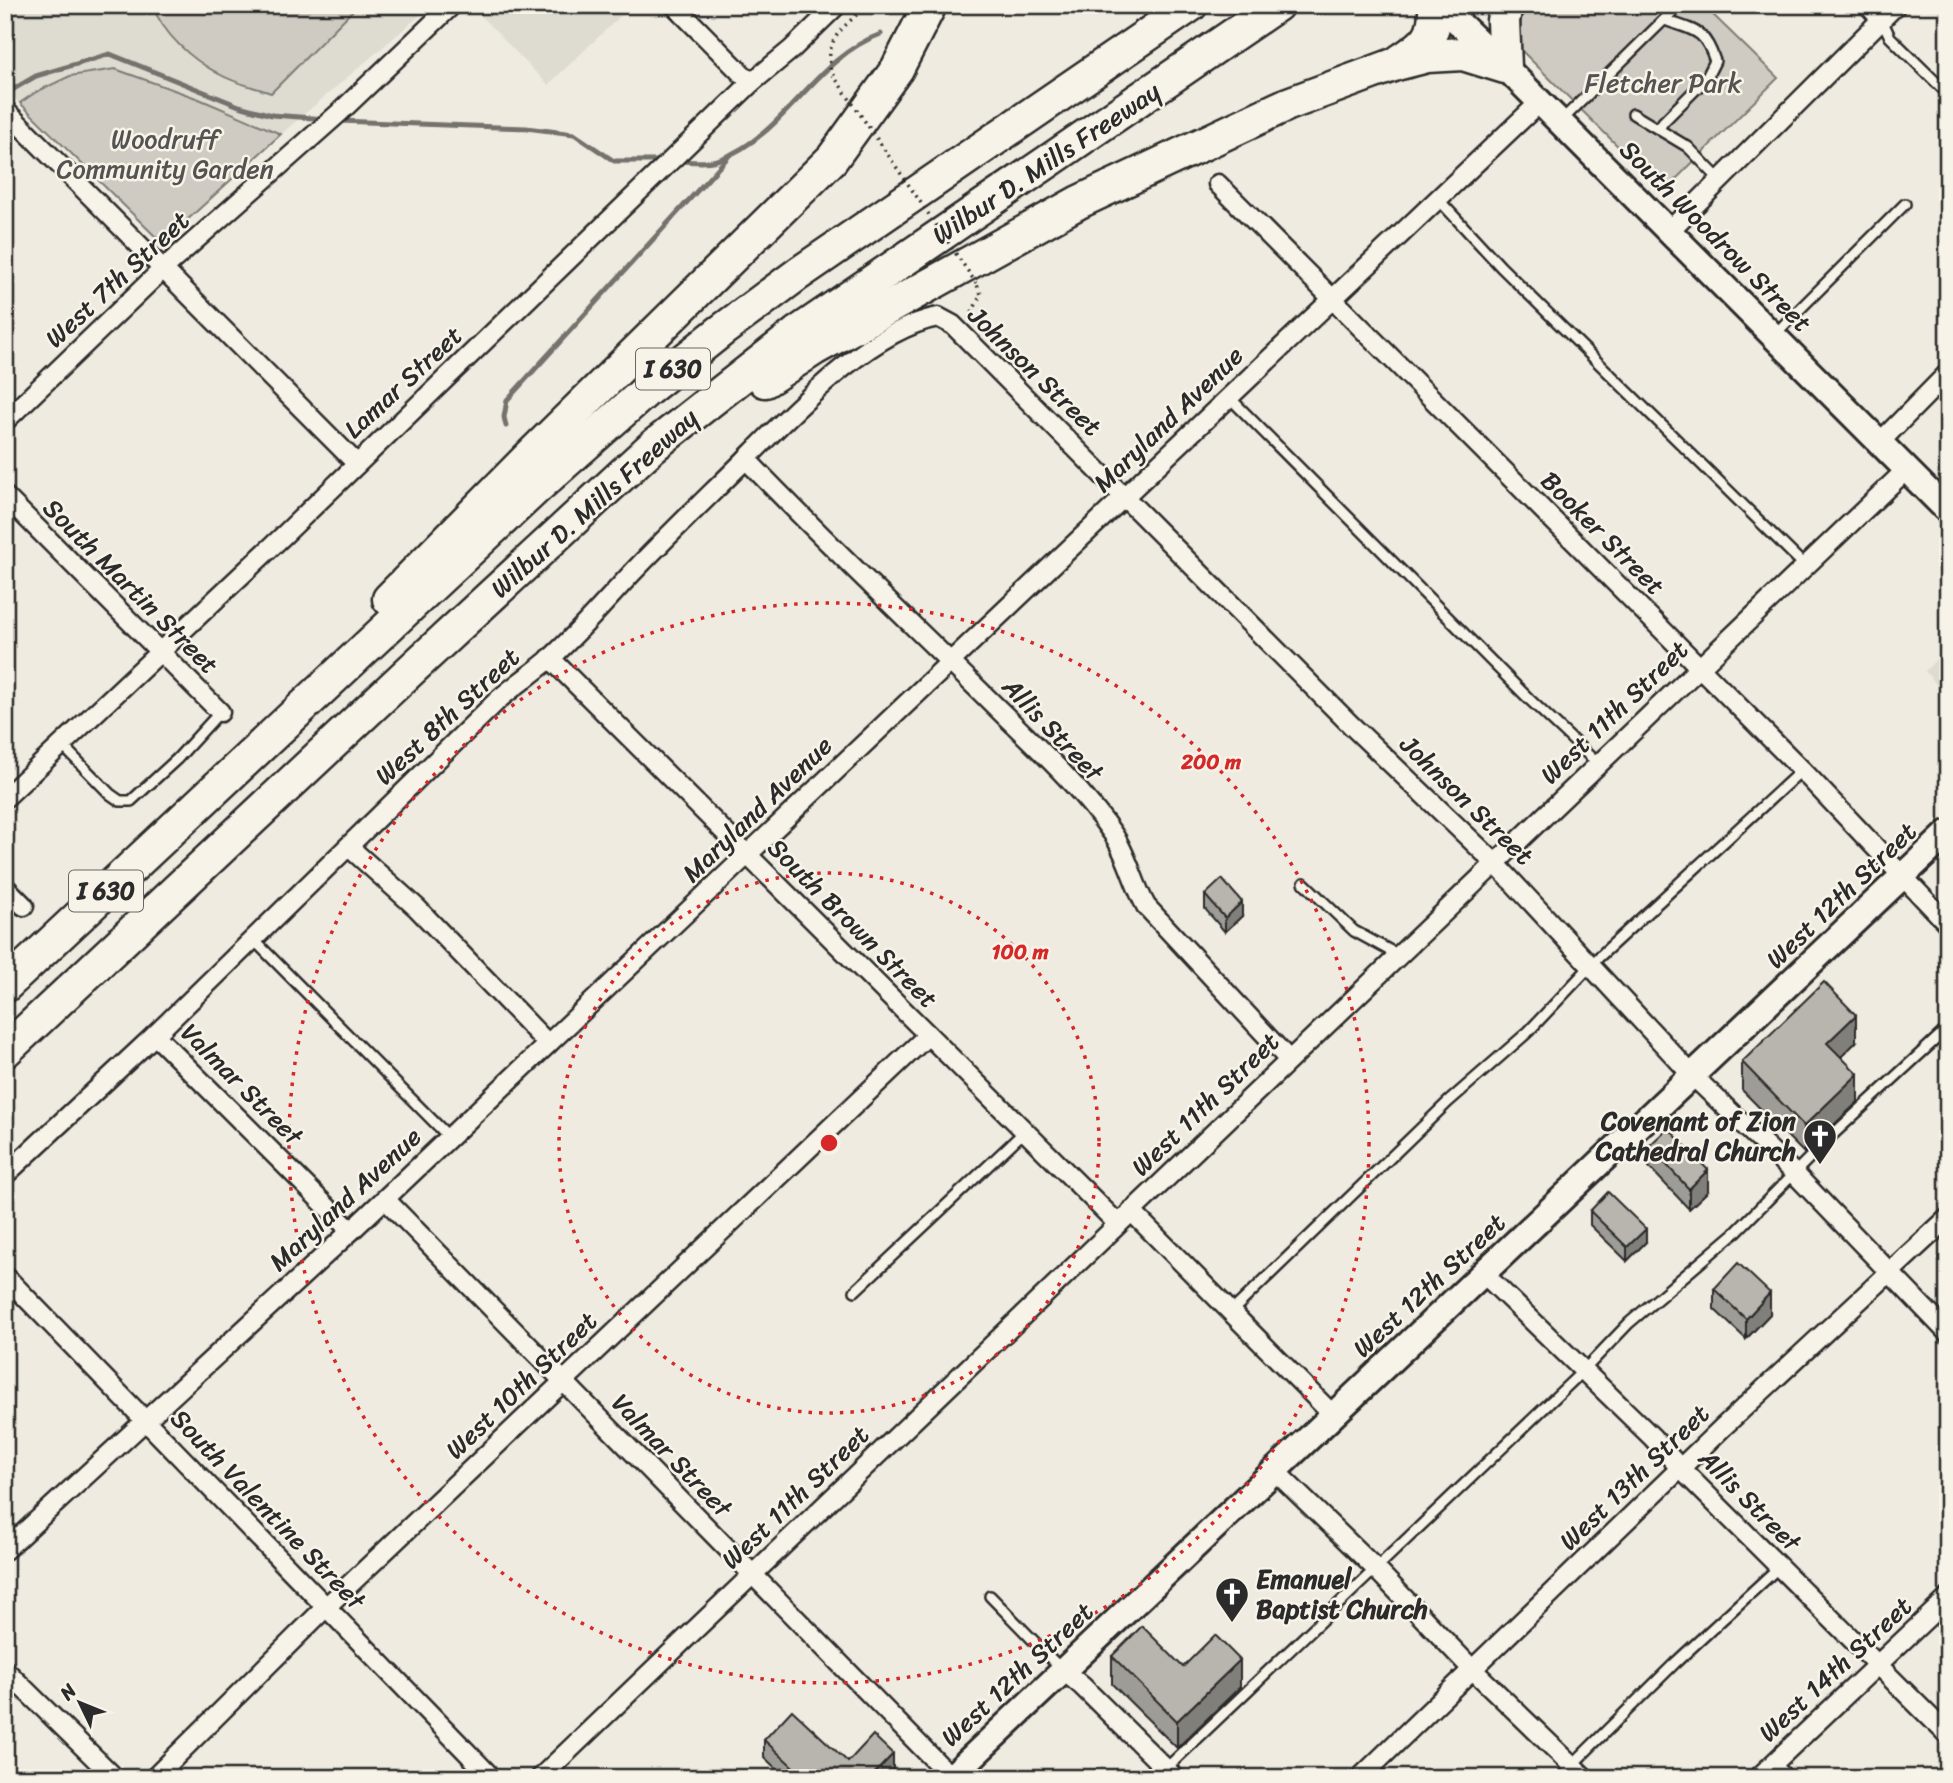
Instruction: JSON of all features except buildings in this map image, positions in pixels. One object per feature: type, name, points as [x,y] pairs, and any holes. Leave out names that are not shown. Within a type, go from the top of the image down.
[{"type":"highway","points":[[207,796],[409,578],[832,159],[897,69],[930,5]]},
{"type":"highway","name":"Wilbur D. Mills Freeway","points":[[5,986],[534,490],[647,390],[798,274],[1191,5]]},
{"type":"highway","name":"Wilbur D. Mills Freeway","points":[[5,1051],[652,447],[797,333],[1277,5]]},
{"type":"highway","points":[[1396,64],[1420,48],[1431,36],[1436,22],[1437,5]]},
{"type":"highway","points":[[602,492],[689,430],[814,349],[1079,202],[1288,104],[1396,64],[1452,53],[1505,67],[1503,21],[1506,5]]},
{"type":"highway","points":[[5,1058],[65,995]]},
{"type":"main road","name":"South Woodrow Street","points":[[1437,5],[1505,67],[1948,511]]},
{"type":"main road","name":"West 12th Street","points":[[951,1777],[1948,834]]},
{"type":"street","name":"West 7th Street","points":[[5,421],[164,268],[339,113],[452,5]]},
{"type":"street","points":[[674,5],[751,83]]},
{"type":"street","name":"Lamar Street","points":[[5,798],[160,653],[751,83],[792,49],[837,5]]},
{"type":"street","points":[[1868,5],[1881,20]]},
{"type":"street","points":[[1669,231],[1896,5]]},
{"type":"street","name":"Maryland Avenue","points":[[5,1550],[385,1199],[1540,102]]},
{"type":"street","points":[[5,110],[356,463]]},
{"type":"street","name":"Booker Street","points":[[1218,184],[1802,770],[1948,924]]},
{"type":"street","name":"Johnson Street","points":[[938,317],[953,325],[1351,725],[1495,863],[1693,1076],[1794,1173],[1948,1333]]},
{"type":"street","name":"West 8th Street","points":[[5,1175],[155,1034],[498,700],[550,658],[802,403],[839,371],[879,343],[915,323],[938,317]]},
{"type":"street","points":[[1880,442],[1948,373]]},
{"type":"street","name":"Allis Street","points":[[746,458],[796,511],[1052,764],[1103,819],[1126,858],[1136,889],[1146,906],[1289,1060]]},
{"type":"street","name":"West 11th Street","points":[[540,1778],[1907,469]]},
{"type":"street","name":"South Martin Street","points":[[5,496],[220,712]]},
{"type":"street","name":"South Brown Street","points":[[550,658],[1118,1224]]},
{"type":"street","points":[[349,847],[416,908],[548,1044]]},
{"type":"street","points":[[5,887],[24,906]]},
{"type":"street","name":"Valmar Street","points":[[155,1034],[351,1231]]},
{"type":"street","name":"West 10th Street","points":[[154,1778],[326,1607],[928,1035]]},
{"type":"street","name":"Valmar Street","points":[[385,1199],[951,1777]]},
{"type":"street","points":[[1131,1211],[1334,1416]]},
{"type":"street","name":"West 13th Street","points":[[1370,1775],[1471,1668],[1948,1218]]},
{"type":"street","name":"Allis Street","points":[[1484,1273],[1948,1735]]},
{"type":"street","name":"South Valentine Street","points":[[5,1276],[492,1778]]},
{"type":"street","points":[[1275,1471],[1585,1778]]},
{"type":"street","name":"West 14th Street","points":[[1758,1778],[1948,1598]]},
{"type":"street","points":[[5,1670],[115,1778]]},
{"type":"street","points":[[1064,1671],[1082,1686],[1165,1775]]},
{"type":"lane","points":[[1560,122],[1679,5]]},
{"type":"lane","points":[[1659,129],[1706,79],[1715,61],[1709,42],[1695,30],[1665,19]]},
{"type":"lane","points":[[1881,20],[1890,37],[1948,94]]},
{"type":"lane","points":[[1633,114],[1688,147],[1720,180]]},
{"type":"lane","points":[[1438,199],[1501,267],[1805,566]]},
{"type":"lane","points":[[1773,335],[1905,204]]},
{"type":"lane","points":[[1229,397],[1529,699],[1598,764]]},
{"type":"lane","points":[[62,745],[110,794],[120,801],[131,801],[177,759],[220,712]]},
{"type":"lane","points":[[1231,1311],[1448,1102],[1528,1032],[1591,966],[1802,770]]},
{"type":"lane","points":[[1304,884],[1354,931],[1398,955]]},
{"type":"lane","points":[[252,938],[449,1138]]},
{"type":"lane","points":[[1165,1775],[1247,1689],[1584,1370],[1629,1323],[1736,1232],[1827,1139],[1948,1028]]},
{"type":"lane","points":[[855,1291],[1025,1131]]},
{"type":"lane","points":[[1572,1765],[1675,1663],[1779,1567]]},
{"type":"lane","points":[[990,1596],[1064,1671]]},
{"type":"lane","points":[[1774,1762],[1790,1778]]},
{"type":"path","points":[[867,5],[829,47],[831,72],[976,283],[981,293],[963,335]]},
{"type":"shaded area","points":[[5,5],[432,5],[281,134],[162,243],[5,89]]},
{"type":"shaded area","points":[[470,5],[632,5],[548,85]]},
{"type":"shaded area","points":[[1948,647],[1948,698],[1925,671]]},
{"type":"green space","points":[[152,5],[358,5],[271,93],[231,80],[198,61],[171,36]]},
{"type":"green space","name":"Fletcher Park","points":[[1522,5],[1703,5],[1778,78],[1669,186],[1658,186],[1519,48]]},
{"type":"green space","name":"Woodruff Community Garden","points":[[115,69],[199,99],[281,134],[162,243],[20,103],[70,76]]},
{"type":"waterway","points":[[958,7],[1014,6],[1082,11]]},
{"type":"waterway","points":[[677,161],[715,161],[743,148],[764,133],[837,60],[858,45],[881,34]]},
{"type":"waterway","points":[[5,94],[36,76],[110,54],[239,106],[272,115],[326,119]]},
{"type":"waterway","points":[[339,121],[526,128],[574,134],[614,161],[663,161]]},
{"type":"waterway","points":[[506,426],[504,417],[507,400],[728,157]]},
{"type":"place","name":"Covenant of Zion Cathedral Church","points":[[1820,1166]]},
{"type":"place","name":"Emanuel Baptist Church","points":[[1232,1624]]}]
